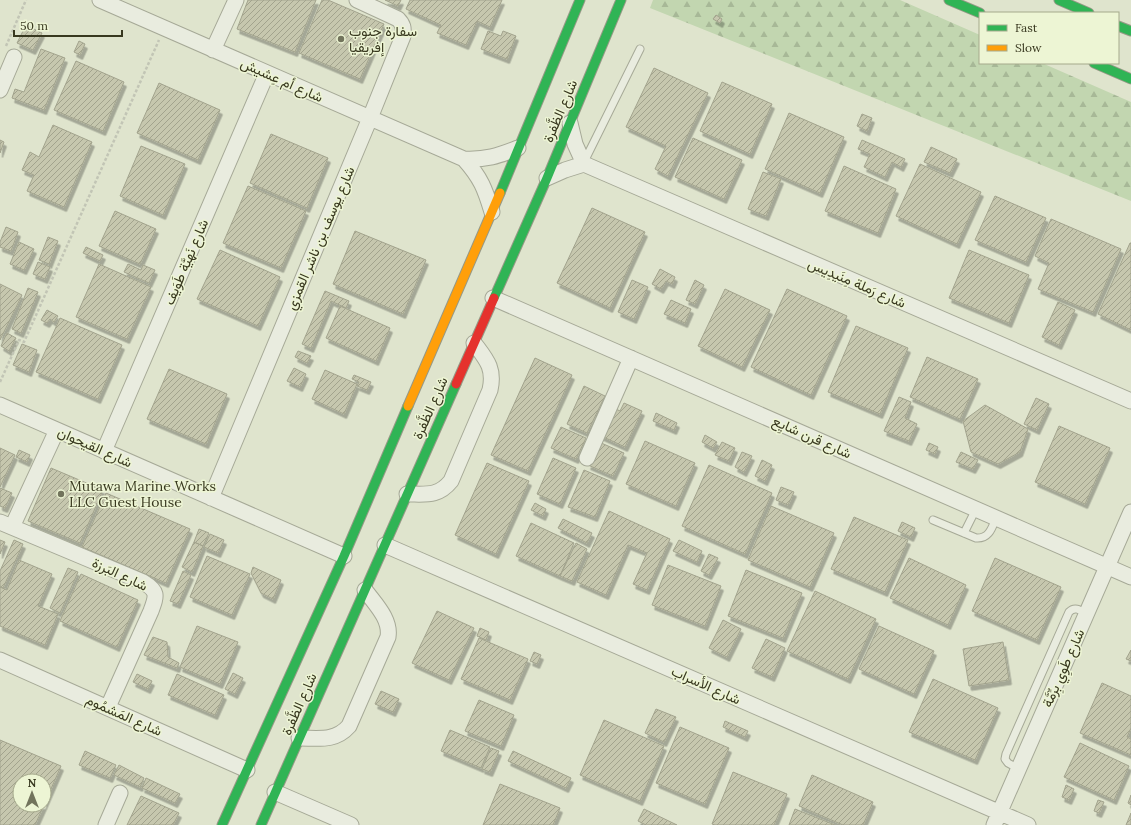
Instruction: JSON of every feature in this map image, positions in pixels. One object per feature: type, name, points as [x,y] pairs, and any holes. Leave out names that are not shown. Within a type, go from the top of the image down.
[{"type":"main road","name":"شارع الظَّفرة","points":[[222,825],[344,556],[492,212],[580,0]]},
{"type":"main road","name":"شارع الظَّفرة","points":[[261,825],[547,178],[621,0]]},
{"type":"main road","points":[[949,0],[979,13]]},
{"type":"main road","points":[[1058,0],[1086,12]]},
{"type":"main road","points":[[1119,26],[1131,31]]},
{"type":"main road","points":[[588,79],[590,52]]},
{"type":"main road","points":[[1096,64],[1131,79]]},
{"type":"main road","points":[[319,611],[326,621]]},
{"type":"main road","points":[[337,626],[350,623]]},
{"type":"main road","points":[[300,654],[312,655]]},
{"type":"main road","points":[[322,663],[327,674]]},
{"type":"street","name":"شارع أم عِشيش","points":[[100,0],[464,159],[479,160],[491,158],[518,148]]},
{"type":"street","points":[[213,50],[236,0]]},
{"type":"street","name":"شارع يوسف بن ناشر القمزي","points":[[211,498],[403,36],[404,29],[402,23],[393,15],[357,0]]},
{"type":"street","points":[[0,90],[14,57]]},
{"type":"street","name":"شارع نَهيَّة طَوَيف","points":[[104,451],[267,73]]},
{"type":"street","points":[[547,178],[564,170],[584,164],[575,144],[570,123]]},
{"type":"street","name":"شارع أم عِشيش","points":[[464,159],[476,172],[482,182],[492,212]]},
{"type":"street","name":"شارع رَملة مِنَيدِيس","points":[[584,164],[1131,401]]},
{"type":"street","name":"شارع قرن شايِع","points":[[493,298],[1131,577]]},
{"type":"street","points":[[407,494],[435,493],[451,481],[490,390],[491,374],[488,361],[474,343]]},
{"type":"street","points":[[587,458],[631,358]]},
{"type":"street","name":"شارع القيحوان","points":[[0,405],[344,556]]},
{"type":"street","name":"شارع البَرزة","points":[[56,430],[6,525],[143,582],[152,587],[155,594],[153,607],[108,707]]},
{"type":"street","name":"شارع طَوِي بِرِّمَّة","points":[[996,819],[1131,512]]},
{"type":"street","name":"شارع الأسراب","points":[[385,546],[996,819],[1028,825]]},
{"type":"street","points":[[299,738],[333,737],[344,731],[349,726],[388,637],[389,631],[387,620],[365,590]]},
{"type":"street","name":"شارع المَشمُوم","points":[[0,660],[247,770]]},
{"type":"street","points":[[275,792],[334,822],[351,825]]},
{"type":"street","points":[[106,825],[120,793]]},
{"type":"lane","points":[[584,164],[640,49]]},
{"type":"lane","points":[[964,533],[976,509]]},
{"type":"lane","points":[[933,520],[976,538],[984,538],[990,532],[996,518]]},
{"type":"path","points":[[14,57],[4,52],[26,0]]},
{"type":"path","points":[[0,382],[19,340],[24,342],[164,28]]},
{"type":"green space","points":[[653,0],[900,0],[979,35],[979,64],[1044,64],[1131,102],[1131,201],[650,8]]},
{"type":"building","points":[[248,0],[316,0],[295,52],[237,29]]},
{"type":"building","name":"سفارة جنوب إفريقيا","points":[[322,0],[328,0],[384,24],[360,79],[299,53]]},
{"type":"building","points":[[385,0],[401,0],[398,6]]},
{"type":"building","points":[[410,0],[502,0],[490,27],[477,21],[466,45],[437,33],[441,25],[406,9]]},
{"type":"building","points":[[716,15],[722,19],[720,23],[713,19]]},
{"type":"building","points":[[26,25],[42,33],[33,50],[17,43]]},
{"type":"building","points":[[488,31],[501,36],[503,31],[516,36],[507,59],[481,49]]},
{"type":"building","points":[[79,41],[85,44],[80,55],[74,52]]},
{"type":"building","points":[[41,49],[65,58],[44,110],[12,98],[15,89],[24,92]]},
{"type":"building","points":[[76,61],[124,82],[103,131],[54,110]]},
{"type":"building","points":[[654,68],[708,93],[668,176],[655,169],[666,146],[626,127]]},
{"type":"building","points":[[722,82],[772,104],[750,154],[700,131]]},
{"type":"building","points":[[159,83],[220,110],[198,160],[137,133]]},
{"type":"building","points":[[789,113],[844,137],[820,193],[765,169]]},
{"type":"building","points":[[862,114],[872,118],[867,131],[857,126]]},
{"type":"building","points":[[53,125],[92,142],[64,207],[27,191],[34,175],[22,170],[30,152],[39,157]]},
{"type":"building","points":[[271,134],[328,158],[307,208],[250,183]]},
{"type":"building","points":[[693,138],[742,160],[724,199],[675,177]]},
{"type":"building","points":[[0,140],[4,142],[0,153]]},
{"type":"building","points":[[862,140],[905,159],[901,167],[892,162],[885,177],[864,167],[870,154],[858,149]]},
{"type":"building","points":[[141,146],[185,164],[163,215],[120,196]]},
{"type":"building","points":[[931,147],[957,159],[950,173],[924,162]]},
{"type":"building","points":[[920,164],[981,192],[957,244],[896,216]]},
{"type":"building","points":[[844,166],[896,189],[878,233],[825,211]]},
{"type":"building","points":[[763,172],[781,179],[766,216],[748,209]]},
{"type":"building","points":[[248,186],[306,211],[281,268],[223,243]]},
{"type":"building","points":[[995,196],[1046,218],[1026,262],[975,240]]},
{"type":"building","points":[[592,208],[645,232],[610,308],[557,283]]},
{"type":"building","points":[[115,211],[156,229],[140,264],[99,246]]},
{"type":"building","points":[[1051,219],[1121,249],[1093,312],[1038,289],[1049,263],[1035,256]]},
{"type":"building","points":[[6,227],[18,232],[11,251],[0,247],[0,242]]},
{"type":"building","points":[[355,231],[426,260],[403,314],[333,284]]},
{"type":"building","points":[[48,237],[58,241],[49,264],[39,260]]},
{"type":"building","points":[[19,242],[34,249],[24,270],[10,264]]},
{"type":"building","points":[[1131,243],[1131,330],[1098,314]]},
{"type":"building","points":[[86,247],[103,255],[100,261],[83,253]]},
{"type":"building","points":[[220,250],[280,277],[258,326],[197,299]]},
{"type":"building","points":[[969,250],[1029,275],[1009,323],[949,298]]},
{"type":"building","points":[[38,262],[50,267],[45,279],[33,274]]},
{"type":"building","points":[[99,264],[151,287],[127,339],[76,317]]},
{"type":"building","points":[[128,264],[141,270],[143,265],[155,270],[149,283],[124,272]]},
{"type":"building","points":[[660,269],[675,277],[672,284],[666,281],[661,289],[652,284]]},
{"type":"building","points":[[632,280],[648,287],[634,319],[618,312]]},
{"type":"building","points":[[695,280],[704,285],[695,304],[686,300]]},
{"type":"building","points":[[0,284],[22,295],[0,340]]},
{"type":"building","points":[[28,288],[38,292],[21,333],[12,329]]},
{"type":"building","points":[[725,289],[770,310],[742,367],[698,346]]},
{"type":"building","points":[[787,289],[847,316],[811,395],[751,367]]},
{"type":"building","points":[[325,291],[349,301],[346,308],[331,301],[311,348],[302,344]]},
{"type":"building","points":[[671,300],[691,309],[685,323],[664,314]]},
{"type":"building","points":[[1058,302],[1075,310],[1059,345],[1042,337]]},
{"type":"building","points":[[340,306],[390,328],[376,361],[326,338]]},
{"type":"building","points":[[47,310],[58,316],[54,322],[50,319],[47,323],[41,320]]},
{"type":"building","points":[[60,318],[122,345],[98,399],[36,372]]},
{"type":"building","points":[[856,326],[908,348],[880,414],[828,392]]},
{"type":"building","points":[[7,333],[16,338],[9,351],[1,346]]},
{"type":"building","points":[[22,344],[37,350],[29,372],[13,365]]},
{"type":"building","points":[[298,351],[311,356],[307,363],[295,357]]},
{"type":"building","points":[[927,357],[978,379],[960,419],[910,397]]},
{"type":"building","points":[[535,358],[572,375],[528,471],[491,455]]},
{"type":"building","points":[[294,368],[306,374],[300,387],[287,381]]},
{"type":"building","points":[[169,369],[227,394],[206,444],[147,419]]},
{"type":"building","points":[[325,370],[357,384],[344,414],[312,399]]},
{"type":"building","points":[[354,375],[371,382],[367,390],[357,386],[359,382],[352,379]]},
{"type":"building","points":[[584,386],[605,396],[587,433],[567,424]]},
{"type":"building","points":[[899,397],[911,402],[905,418],[917,424],[909,441],[884,431]]},
{"type":"building","points":[[1036,398],[1049,404],[1037,430],[1024,424]]},
{"type":"building","points":[[624,403],[642,411],[625,447],[599,435],[612,407],[620,411]]},
{"type":"building","points":[[985,405],[1028,429],[1020,452],[998,464],[971,452],[963,421]]},
{"type":"building","points":[[656,413],[677,423],[674,430],[653,421]]},
{"type":"building","points":[[1059,426],[1110,448],[1085,504],[1035,482]]},
{"type":"building","points":[[561,427],[586,438],[576,459],[551,448]]},
{"type":"building","points":[[705,435],[717,442],[713,448],[702,442]]},
{"type":"building","points":[[645,441],[695,463],[676,506],[626,484]]},
{"type":"building","points":[[599,442],[624,453],[613,476],[588,465]]},
{"type":"building","points":[[722,442],[735,448],[729,461],[715,455]]},
{"type":"building","points":[[929,443],[938,447],[935,454],[926,450]]},
{"type":"building","points":[[0,448],[15,455],[0,487]]},
{"type":"building","points":[[19,450],[30,455],[27,462],[16,457]]},
{"type":"building","points":[[742,452],[752,456],[744,472],[735,467]]},
{"type":"building","points":[[961,452],[978,460],[973,469],[956,462]]},
{"type":"building","points":[[553,458],[576,468],[560,504],[537,494]]},
{"type":"building","points":[[762,460],[772,465],[765,481],[755,476]]},
{"type":"building","points":[[487,463],[529,481],[496,554],[455,535]]},
{"type":"building","points":[[709,465],[772,493],[745,554],[682,526]]},
{"type":"building","points":[[51,468],[103,490],[80,543],[28,521]]},
{"type":"building","points":[[584,470],[610,481],[595,517],[568,507]]},
{"type":"building","points":[[781,487],[794,492],[788,505],[776,500]]},
{"type":"building","points":[[0,488],[12,493],[5,508],[0,506]]},
{"type":"building","points":[[106,493],[190,529],[166,583],[82,547]]},
{"type":"building","points":[[535,503],[546,509],[543,516],[531,510]]},
{"type":"building","points":[[771,506],[834,533],[810,587],[748,560]]},
{"type":"building","points":[[609,511],[670,539],[647,590],[633,584],[647,553],[628,545],[606,595],[577,582]]},
{"type":"building","points":[[854,517],[908,540],[885,592],[831,569]]},
{"type":"building","points":[[563,519],[592,533],[587,543],[558,528]]},
{"type":"building","points":[[902,522],[915,528],[911,537],[898,531]]},
{"type":"building","points":[[531,523],[574,543],[560,576],[516,556]]},
{"type":"building","points":[[199,529],[209,533],[203,546],[194,542]]},
{"type":"building","points":[[210,534],[224,540],[218,553],[204,547]]},
{"type":"building","points":[[0,540],[5,542],[0,554]]},
{"type":"building","points":[[14,540],[23,544],[3,588],[0,586],[0,571]]},
{"type":"building","points":[[679,540],[702,551],[697,562],[673,551]]},
{"type":"building","points":[[194,542],[203,546],[192,572],[182,567]]},
{"type":"building","points":[[576,543],[587,549],[572,581],[560,576]]},
{"type":"building","points":[[709,554],[718,558],[709,575],[701,571]]},
{"type":"building","points":[[207,556],[250,574],[232,615],[190,597]]},
{"type":"building","points":[[909,558],[966,585],[948,625],[890,598]]},
{"type":"building","points":[[995,558],[1061,587],[1037,640],[972,611]]},
{"type":"building","points":[[19,560],[52,574],[38,606],[58,614],[45,645],[0,626],[0,587],[7,590]]},
{"type":"building","points":[[668,565],[721,586],[705,626],[652,605]]},
{"type":"building","points":[[253,567],[281,580],[273,599],[261,593],[251,573]]},
{"type":"building","points":[[68,568],[78,572],[60,613],[50,608]]},
{"type":"building","points":[[746,570],[802,593],[783,638],[728,616]]},
{"type":"building","points":[[183,571],[191,575],[178,604],[170,601]]},
{"type":"building","points":[[81,574],[138,600],[117,647],[60,621]]},
{"type":"building","points":[[815,591],[876,619],[848,679],[787,651]]},
{"type":"building","points":[[437,611],[474,628],[449,680],[412,663]]},
{"type":"building","points":[[723,620],[741,629],[727,657],[709,648]]},
{"type":"building","points":[[197,626],[238,642],[220,684],[180,667]]},
{"type":"building","points":[[879,626],[934,651],[914,694],[859,669]]},
{"type":"building","points":[[480,628],[489,632],[486,640],[477,636]]},
{"type":"building","points":[[153,637],[167,642],[168,657],[179,663],[177,668],[144,655]]},
{"type":"building","points":[[479,638],[528,659],[510,700],[461,679]]},
{"type":"building","points":[[766,639],[785,648],[772,677],[752,668]]},
{"type":"building","points":[[1003,642],[1009,680],[969,686],[963,649]]},
{"type":"building","points":[[1131,650],[1131,661],[1126,659]]},
{"type":"building","points":[[534,652],[541,655],[537,664],[530,661]]},
{"type":"building","points":[[233,673],[243,678],[235,694],[225,689]]},
{"type":"building","points":[[137,674],[152,681],[148,689],[133,682]]},
{"type":"building","points":[[177,674],[224,695],[215,715],[168,695]]},
{"type":"building","points":[[933,679],[998,708],[975,760],[909,732]]},
{"type":"building","points":[[1102,683],[1131,696],[1131,728],[1127,737],[1131,739],[1131,755],[1080,733]]},
{"type":"building","points":[[381,691],[399,699],[393,712],[375,704]]},
{"type":"building","points":[[479,700],[514,715],[501,746],[465,731]]},
{"type":"building","points":[[656,709],[676,717],[664,742],[645,733]]},
{"type":"building","points":[[604,720],[664,746],[640,801],[580,775]]},
{"type":"building","points":[[725,721],[748,731],[745,737],[723,727]]},
{"type":"building","points":[[680,727],[729,748],[705,804],[656,783]]},
{"type":"building","points":[[450,730],[490,747],[481,768],[441,751]]},
{"type":"building","points":[[0,740],[61,766],[52,787],[52,773],[12,773],[12,813],[40,813],[35,825],[0,825]]},
{"type":"building","points":[[1080,743],[1129,766],[1114,800],[1064,777]]},
{"type":"building","points":[[491,748],[499,751],[490,772],[482,769]]},
{"type":"building","points":[[85,751],[116,765],[110,778],[79,765]]},
{"type":"building","points":[[513,751],[571,778],[566,788],[508,761]]},
{"type":"building","points":[[119,765],[144,778],[140,787],[114,775]]},
{"type":"building","points":[[733,772],[787,794],[774,825],[712,824]]},
{"type":"building","points":[[812,775],[873,802],[863,825],[843,825],[799,806]]},
{"type":"building","points":[[146,778],[180,794],[175,803],[142,788]]},
{"type":"building","points":[[500,784],[560,808],[553,825],[483,825]]},
{"type":"building","points":[[1066,785],[1074,789],[1069,800],[1062,797]]},
{"type":"building","points":[[1131,795],[1131,805],[1128,803]]},
{"type":"building","points":[[141,796],[179,813],[173,825],[127,825]]},
{"type":"building","points":[[1098,800],[1104,802],[1099,813],[1094,811]]},
{"type":"building","points":[[644,809],[677,825],[646,825],[638,821]]},
{"type":"building","points":[[795,809],[835,825],[789,825]]},
{"type":"building","points":[[1131,813],[1131,825],[1126,825]]},
{"type":"traffic: fast","points":[[500,193],[580,0]]},
{"type":"traffic: fast","points":[[494,298],[547,178],[621,0]]},
{"type":"traffic: fast","points":[[949,0],[979,13]]},
{"type":"traffic: fast","points":[[1059,0],[1087,12]]},
{"type":"traffic: fast","points":[[1119,26],[1131,31]]},
{"type":"traffic: fast","points":[[1096,64],[1131,79]]},
{"type":"traffic: fast","points":[[261,825],[456,384]]},
{"type":"traffic: fast","points":[[222,825],[344,556],[408,406]]},
{"type":"traffic: slow","points":[[408,406],[500,193]]},
{"type":"traffic: jam","points":[[456,384],[494,298]]},
{"type":"place","name":"سفارة جنوب إفريقيا","points":[[341,39]]},
{"type":"place","name":"Mutawa Marine Works LLC Guest House","points":[[61,494]]}]
